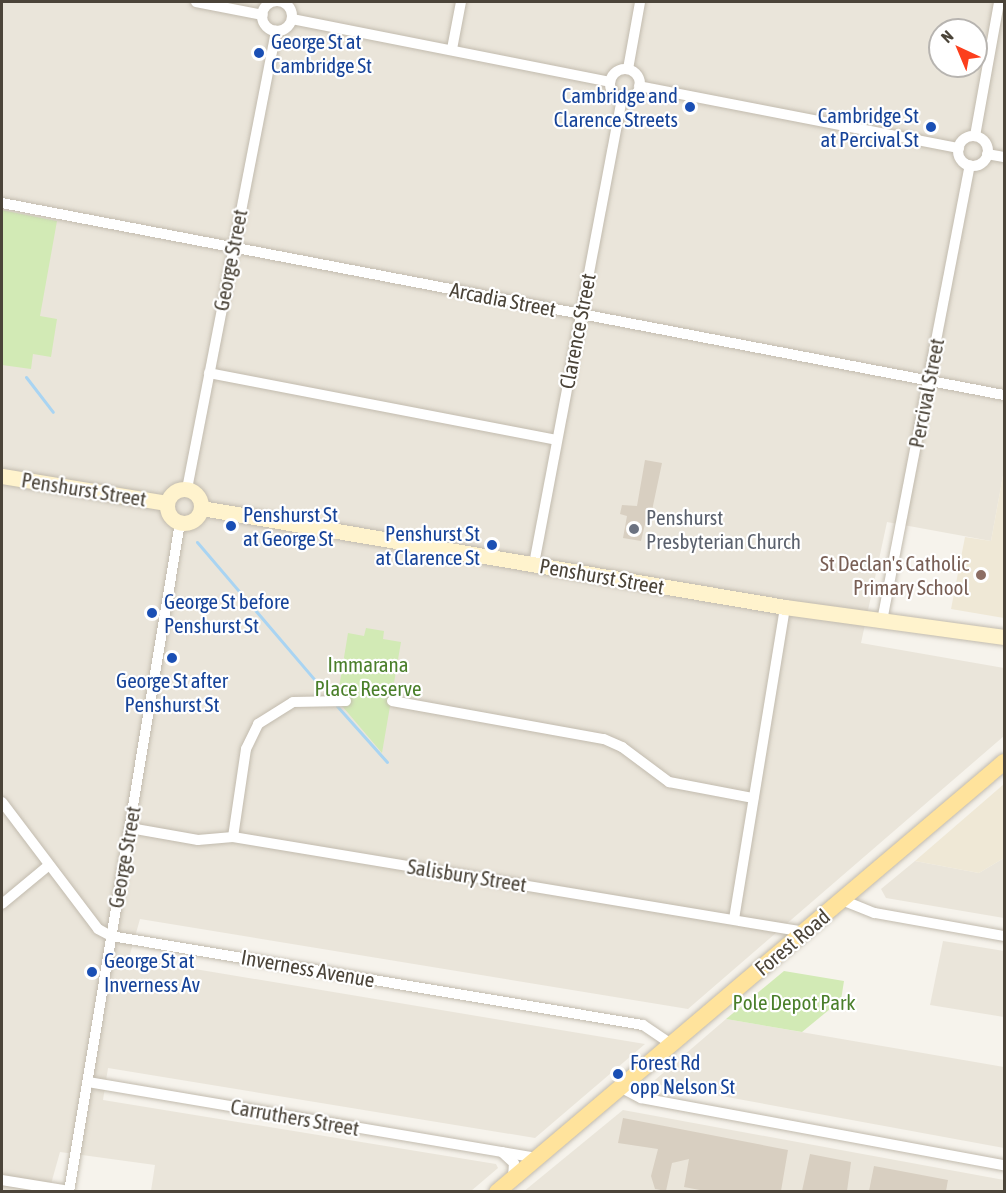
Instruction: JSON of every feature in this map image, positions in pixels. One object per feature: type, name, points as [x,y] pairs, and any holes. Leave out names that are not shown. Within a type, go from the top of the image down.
[{"type":"main road","name":"Penshurst Street","points":[[2,476],[167,503]]},
{"type":"main road","points":[[187,489],[199,498],[201,508],[191,522],[180,523],[171,517],[167,503],[176,491],[187,489]]},
{"type":"main road","name":"Penshurst Street","points":[[201,508],[784,607],[1005,637]]},
{"type":"main road","name":"Forest Road","points":[[498,1191],[1005,762]]},
{"type":"street","points":[[196,2],[262,15]]},
{"type":"street","points":[[279,2],[288,6],[292,19],[288,27],[276,31],[267,27],[262,15],[268,5],[279,2]]},
{"type":"street","points":[[452,49],[461,2]]},
{"type":"street","points":[[628,69],[640,2]]},
{"type":"street","points":[[975,136],[999,2]]},
{"type":"street","points":[[292,19],[610,82]]},
{"type":"street","name":"George Street","points":[[187,489],[276,31]]},
{"type":"street","points":[[610,82],[615,74],[628,69]]},
{"type":"street","points":[[610,82],[614,94],[622,99],[631,97],[639,86],[638,77],[628,69]]},
{"type":"street","points":[[639,86],[959,148]]},
{"type":"street","name":"Clarence Street","points":[[534,564],[622,99]]},
{"type":"street","points":[[975,136],[986,145],[987,154],[983,162],[970,165],[960,157],[959,148],[963,141],[975,136]]},
{"type":"street","points":[[987,154],[1005,157]]},
{"type":"street","name":"Percival Street","points":[[882,621],[970,165]]},
{"type":"street","name":"Arcadia Street","points":[[2,202],[1005,395]]},
{"type":"street","points":[[209,373],[557,440]]},
{"type":"street","name":"George Street","points":[[69,1191],[180,523]]},
{"type":"street","points":[[734,919],[784,607]]},
{"type":"street","points":[[233,837],[246,749],[258,724],[293,702],[346,701]]},
{"type":"street","points":[[393,701],[610,741],[669,782],[753,798]]},
{"type":"street","points":[[2,802],[98,929],[111,936]]},
{"type":"street","name":"Salisbury Street","points":[[130,828],[198,840],[233,837],[805,932]]},
{"type":"street","points":[[2,904],[49,865]]},
{"type":"street","points":[[842,900],[875,913],[1005,936]]},
{"type":"street","name":"Inverness Avenue","points":[[111,936],[643,1024],[671,1044]]},
{"type":"street","name":"Carruthers Street","points":[[88,1082],[537,1158]]},
{"type":"street","points":[[620,1087],[641,1098],[1005,1164]]},
{"type":"street","points":[[502,1152],[514,1163],[513,1178]]},
{"type":"street","points":[[2,1180],[69,1191]]},
{"type":"shaded area","points":[[2,2],[1004,2],[1004,470],[991,541],[887,522],[861,643],[1004,668],[1004,736],[688,1009],[140,919],[129,958],[645,1044],[535,1138],[108,1068],[103,1100],[496,1164],[498,1168],[471,1191],[151,1191],[155,1165],[60,1152],[49,1191],[2,1192]]},
{"type":"shaded area","name":"St Declan's Catholic Primary School","points":[[1004,470],[1004,618],[951,609],[965,537],[991,541]]},
{"type":"shaded area","points":[[1004,784],[1004,858],[979,873],[915,861]]},
{"type":"shaded area","points":[[1004,858],[1004,918],[886,898],[881,889],[915,861],[979,873]]},
{"type":"shaded area","points":[[943,941],[1004,951],[1004,1017],[930,1005]]},
{"type":"shaded area","points":[[726,1019],[1004,1067],[1004,1148],[656,1084],[655,1080]]},
{"type":"shaded area","points":[[623,1110],[1004,1180],[1004,1192],[523,1192]]},
{"type":"green space","points":[[2,210],[57,221],[40,316],[57,319],[51,357],[33,354],[31,369],[2,365]]},
{"type":"green space","name":"Immarana Place Reserve","points":[[366,628],[384,631],[383,639],[401,642],[382,753],[337,700],[348,633],[364,636]]},
{"type":"green space","name":"Pole Depot Park","points":[[784,971],[844,981],[841,1000],[802,1032],[726,1019]]},
{"type":"building","points":[[645,460],[662,463],[650,520],[646,520],[641,541],[623,538],[627,516],[620,514],[622,505],[637,506]]},
{"type":"building","points":[[623,1118],[788,1150],[781,1191],[705,1191],[684,1187],[689,1159],[672,1163],[666,1191],[655,1189],[651,1176],[658,1149],[618,1143]]},
{"type":"building","points":[[810,1154],[851,1162],[847,1191],[802,1191]]},
{"type":"building","points":[[874,1166],[948,1180],[946,1191],[869,1191]]},
{"type":"waterway","points":[[26,377],[53,412]]},
{"type":"waterway","points":[[197,542],[314,679]]},
{"type":"waterway","points":[[337,706],[387,762]]},
{"type":"place","name":"George St at Cambridge St","points":[[259,53]]},
{"type":"place","name":"Cambridge and Clarence Streets","points":[[690,107]]},
{"type":"place","name":"Cambridge St at Percival St","points":[[931,127]]},
{"type":"place","name":"Penshurst St at George St","points":[[231,526]]},
{"type":"place","name":"Penshurst Presbyterian Church","points":[[634,529]]},
{"type":"place","name":"Penshurst St at Clarence St","points":[[492,545]]},
{"type":"place","name":"St Declan's Catholic Primary School","points":[[981,575]]},
{"type":"place","name":"George St before Penshurst St","points":[[152,613]]},
{"type":"place","name":"George St after Penshurst St","points":[[172,658]]},
{"type":"place","name":"George St at Inverness Av","points":[[92,972]]},
{"type":"place","name":"Forest Rd opp Nelson St","points":[[618,1074]]}]
